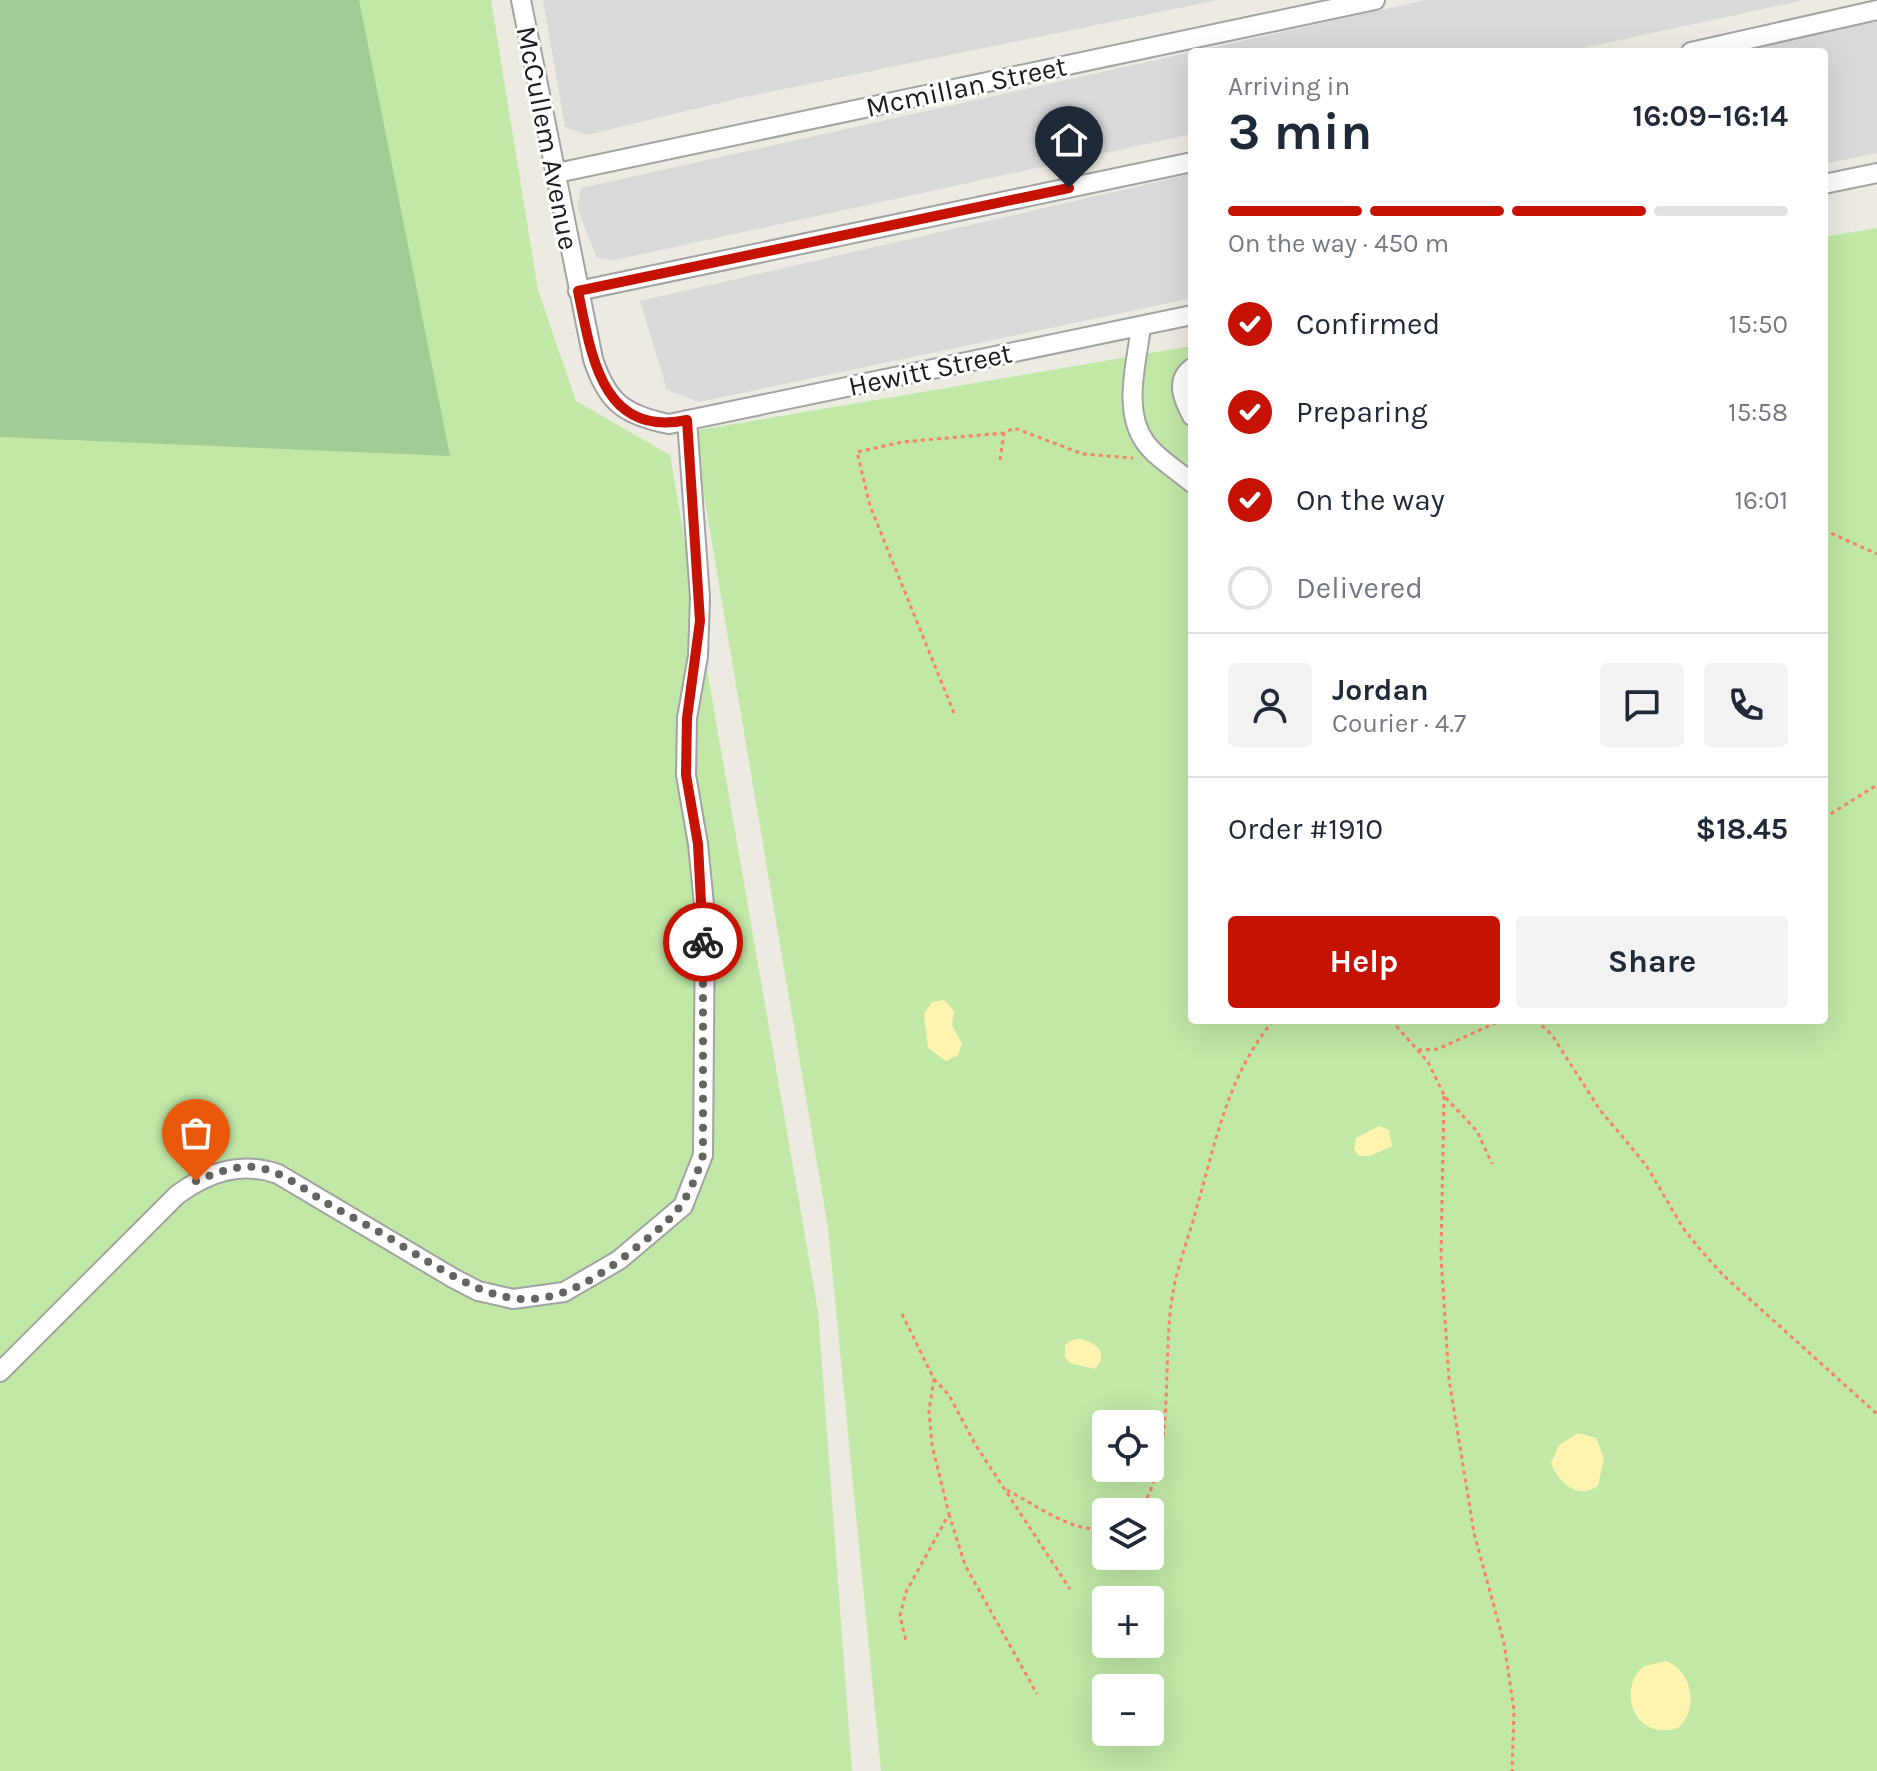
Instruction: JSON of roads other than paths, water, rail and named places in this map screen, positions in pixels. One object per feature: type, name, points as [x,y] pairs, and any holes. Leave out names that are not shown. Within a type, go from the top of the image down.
[{"type":"street","name":"McCullem Avenue","points":[[521,0],[593,359],[610,397],[643,419],[678,422]]},
{"type":"street","name":"Mcmillan Street","points":[[557,173],[1375,0]]},
{"type":"street","points":[[1709,48],[1877,10]]},
{"type":"street","points":[[578,291],[1188,163]]},
{"type":"street","points":[[1828,183],[1877,173]]},
{"type":"street","name":"Hewitt Street","points":[[678,422],[1188,316]]},
{"type":"street","points":[[1141,326],[1133,418],[1146,445],[1188,480]]},
{"type":"street","points":[[1188,371],[1183,375],[1181,387],[1188,405]]},
{"type":"street","points":[[0,1372],[177,1195],[196,1181],[221,1172],[260,1168],[278,1174],[453,1278],[478,1291],[513,1299],[564,1292],[592,1278],[641,1243],[683,1206],[703,1155],[705,915],[698,844],[686,775],[687,718],[700,621],[678,422]]}]
